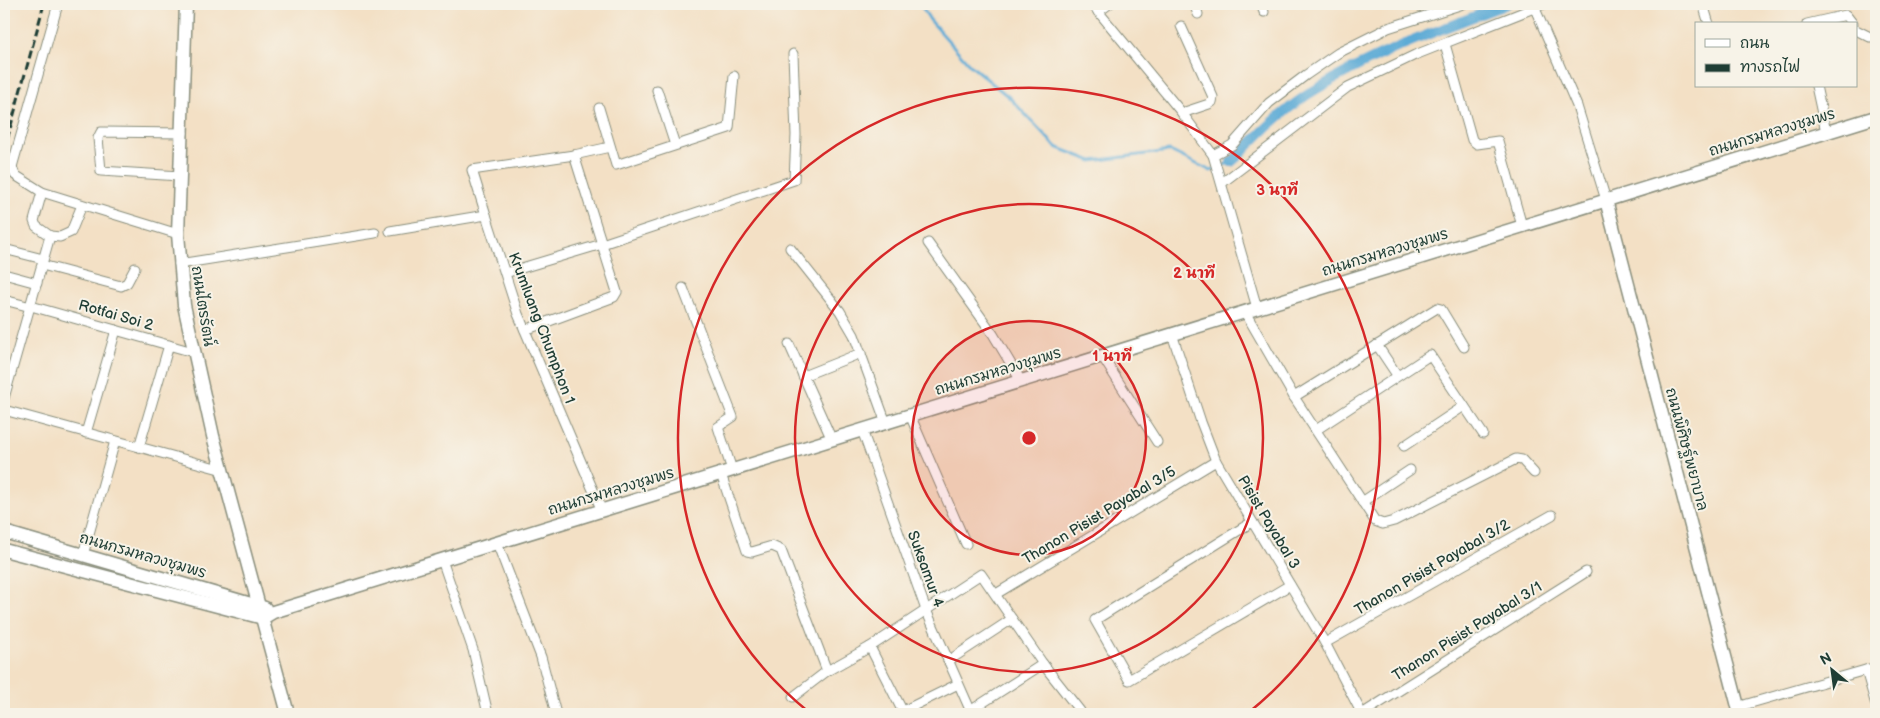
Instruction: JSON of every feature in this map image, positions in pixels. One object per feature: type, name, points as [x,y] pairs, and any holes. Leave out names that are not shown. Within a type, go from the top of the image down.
[{"type":"street","points":[[58,4],[12,167],[15,175],[42,192],[178,234]]},
{"type":"street","name":"ถนนไตรรัตน์","points":[[186,4],[178,234],[179,264],[193,352],[222,470],[259,605],[268,615],[288,714]]},
{"type":"street","points":[[1092,4],[1182,113],[1214,157],[1251,310],[1294,397],[1375,521],[1383,524],[1516,459],[1522,460],[1534,473]]},
{"type":"street","points":[[1098,12],[1109,4]]},
{"type":"street","points":[[1194,4],[1198,14]]},
{"type":"street","points":[[1214,157],[1232,145],[1269,103],[1338,54],[1388,28],[1463,4]]},
{"type":"street","points":[[1703,4],[1708,22]]},
{"type":"street","points":[[1221,181],[1348,87],[1536,5],[1577,106],[1606,200]]},
{"type":"street","points":[[1815,22],[1846,15],[1851,22]]},
{"type":"street","points":[[1181,26],[1213,97],[1212,102],[1209,104],[1182,113]]},
{"type":"street","points":[[1858,31],[1870,37]]},
{"type":"street","points":[[1445,44],[1472,140],[1477,144],[1498,141],[1522,226]]},
{"type":"street","points":[[505,273],[602,244],[794,180],[796,135],[793,54]]},
{"type":"street","points":[[599,108],[616,165],[728,128],[734,76]]},
{"type":"street","points":[[1816,88],[1826,132]]},
{"type":"street","points":[[657,90],[675,145]]},
{"type":"street","name":"ถนนกรมหลวงชุมพร","points":[[4,550],[154,591],[268,615],[1876,117]]},
{"type":"street","points":[[180,176],[101,171],[98,138],[101,132],[183,133]]},
{"type":"street","points":[[525,330],[614,297],[617,292],[574,155],[610,147]]},
{"type":"street","name":"Krumluang Chumphon 1","points":[[574,155],[472,170],[525,330],[602,511]]},
{"type":"street","points":[[42,192],[34,221],[36,226],[50,236],[60,237],[71,232],[82,205]]},
{"type":"street","name":"ถนนพิศิษฐ์พยาบาล","points":[[1606,200],[1736,712]]},
{"type":"street","points":[[390,231],[486,215]]},
{"type":"street","points":[[179,264],[374,233]]},
{"type":"street","points":[[4,398],[50,236]]},
{"type":"street","points":[[928,243],[993,334],[1021,381]]},
{"type":"street","points":[[4,248],[121,286],[127,284],[134,268]]},
{"type":"street","points":[[790,248],[840,311],[854,335],[886,423]]},
{"type":"street","points":[[4,274],[37,283]]},
{"type":"street","points":[[683,288],[733,417],[718,426],[726,472],[747,551],[752,552],[772,546],[781,550],[826,671]]},
{"type":"street","name":"Rotfai Soi 2","points":[[4,300],[193,352]]},
{"type":"street","points":[[1294,397],[1437,308],[1441,309],[1464,347]]},
{"type":"street","points":[[86,432],[116,330]]},
{"type":"street","name":"Pisist Payabal 3","points":[[1172,334],[1201,422],[1216,460],[1325,643],[1362,714]]},
{"type":"street","points":[[788,344],[832,440]]},
{"type":"street","points":[[1377,344],[1397,375]]},
{"type":"street","points":[[139,448],[169,345]]},
{"type":"street","points":[[803,376],[861,353]]},
{"type":"street","points":[[1316,430],[1430,355],[1482,434]]},
{"type":"street","points":[[1102,356],[1157,442]]},
{"type":"street","points":[[1404,446],[1464,406]]},
{"type":"street","points":[[4,410],[222,470]]},
{"type":"street","points":[[910,415],[966,544]]},
{"type":"street","name":"Suksamur 4","points":[[862,430],[926,610],[971,713]]},
{"type":"street","points":[[79,570],[115,441]]},
{"type":"street","name":"Thanon Pisist Payabal 3/5","points":[[996,594],[1216,460]]},
{"type":"street","points":[[1362,502],[1410,470]]},
{"type":"street","name":"Thanon Pisist Payabal 3/2","points":[[1325,643],[1552,515]]},
{"type":"street","points":[[1252,522],[1095,620],[1129,680],[1290,584]]},
{"type":"street","name":"ถนนกรมหลวงชุมพร","points":[[4,532],[259,605]]},
{"type":"street","points":[[497,543],[541,657],[556,714]]},
{"type":"street","points":[[442,560],[473,650],[488,714]]},
{"type":"street","name":"Thanon Pisist Payabal 3/1","points":[[1362,714],[1586,572]]},
{"type":"street","points":[[793,697],[826,671],[870,647],[981,574],[1078,713]]},
{"type":"street","points":[[154,591],[159,577]]},
{"type":"street","points":[[948,661],[1012,619]]},
{"type":"street","points":[[870,647],[903,713],[958,684]]},
{"type":"street","points":[[971,713],[1043,664]]},
{"type":"street","points":[[1736,712],[1876,667]]},
{"type":"street","points":[[1866,670],[1876,705]]},
{"type":"waterway","points":[[920,4],[930,20],[970,65],[1010,98],[1056,147],[1092,161],[1170,151],[1211,171],[1231,162]]},
{"type":"waterway","points":[[1231,162],[1291,107],[1307,95],[1338,77],[1409,42],[1507,4]]},
{"type":"railway","points":[[4,151],[44,4]]}]
